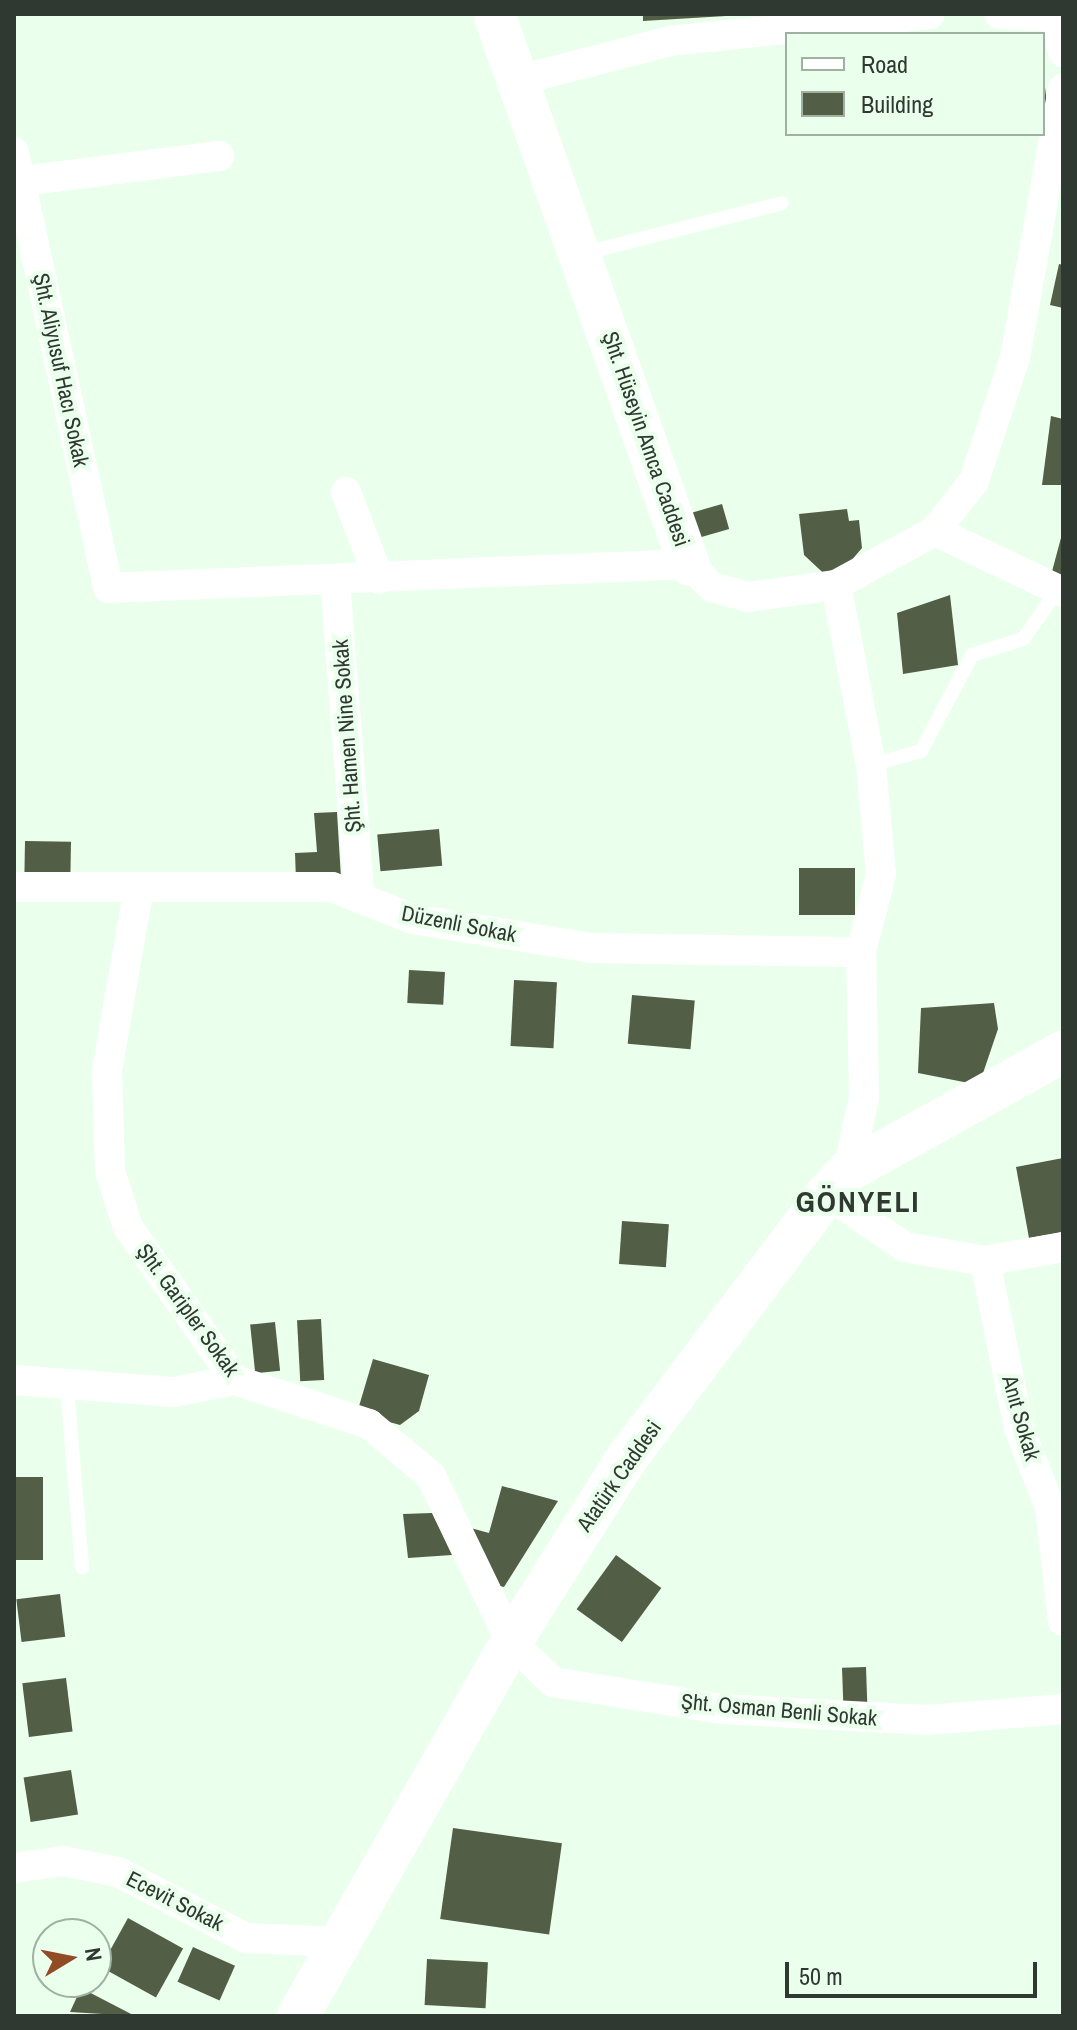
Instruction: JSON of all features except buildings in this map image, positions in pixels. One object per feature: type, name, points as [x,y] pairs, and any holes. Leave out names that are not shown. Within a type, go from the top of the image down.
[{"type":"main road","name":"Şht. Hüseyin Amca Caddesi","points":[[494,14],[520,80],[689,564]]},
{"type":"main road","name":"Atatürk Caddesi","points":[[298,2016],[336,1942],[511,1642],[627,1458],[838,1182],[1063,1052]]},
{"type":"street","points":[[520,80],[670,41],[930,14]]},
{"type":"street","points":[[999,14],[1056,16],[1063,52]]},
{"type":"street","points":[[1063,88],[1015,358],[974,481],[935,531],[836,585],[871,765],[881,874],[861,952],[864,1098],[838,1182],[905,1247],[985,1261],[1063,1247]]},
{"type":"street","points":[[19,167],[219,156]]},
{"type":"street","name":"Şht. Aliyusuf Hacı Sokak","points":[[19,167],[28,288],[108,588],[335,580]]},
{"type":"street","points":[[346,492],[379,579]]},
{"type":"street","points":[[935,531],[1060,591]]},
{"type":"street","points":[[335,580],[689,564]]},
{"type":"street","name":"Şht. Hüseyin Amca Caddesi","points":[[689,564],[712,587],[748,597],[836,585]]},
{"type":"street","name":"Şht. Hamen Nine Sokak","points":[[335,580],[359,893]]},
{"type":"street","name":"Düzenli Sokak","points":[[14,887],[138,893],[332,887],[359,893],[413,919],[592,948],[861,952]]},
{"type":"street","name":"Şht. Garipler Sokak","points":[[138,893],[107,1071],[110,1171],[128,1227],[235,1380],[369,1424],[431,1476],[461,1552],[511,1642]]},
{"type":"street","name":"Anıt Sokak","points":[[985,1261],[1019,1428],[1050,1507],[1063,1621]]},
{"type":"street","points":[[14,1380],[67,1387],[174,1392],[235,1380]]},
{"type":"street","name":"Şht. Osman Benli Sokak","points":[[511,1642],[553,1682],[722,1709],[927,1720],[1063,1709]]},
{"type":"street","name":"Ecevit Sokak","points":[[14,1868],[63,1861],[118,1872],[246,1938],[336,1942]]},
{"type":"lane","points":[[581,254],[782,203]]},
{"type":"lane","points":[[871,765],[921,751],[972,655],[1023,639],[1060,591]]},
{"type":"lane","points":[[67,1387],[82,1567]]},
{"type":"district","name":"GÖNYELI","points":[[858,1201]]}]
